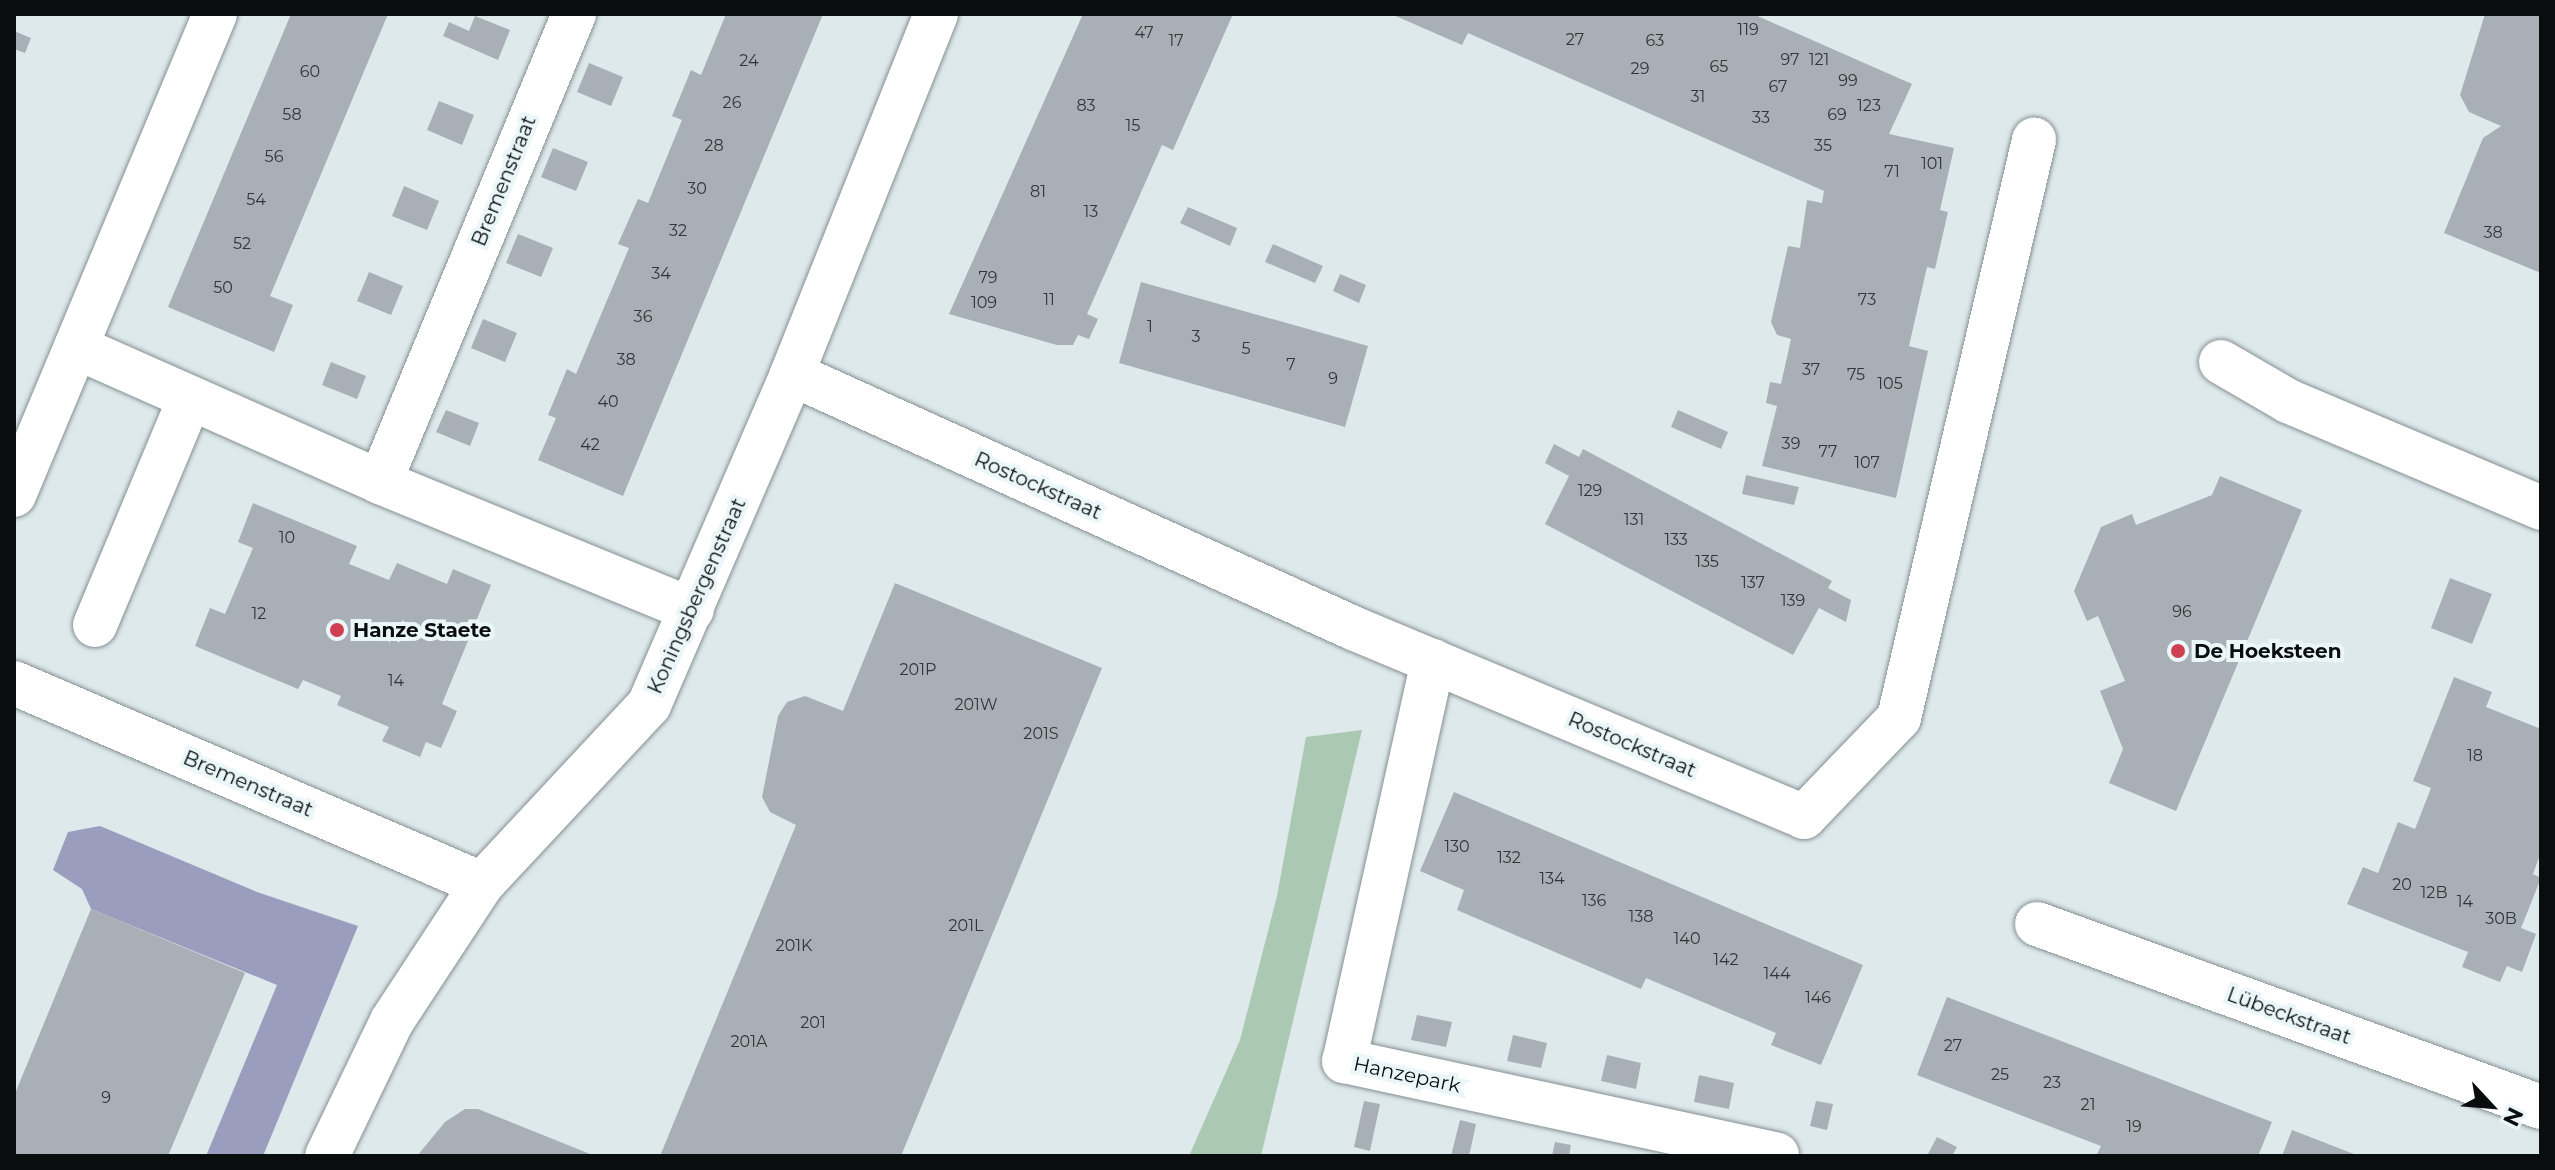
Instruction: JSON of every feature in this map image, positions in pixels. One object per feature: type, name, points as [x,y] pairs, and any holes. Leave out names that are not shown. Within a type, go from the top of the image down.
[{"type":"street","points":[[14,495],[215,14]]},
{"type":"street","name":"Bremenstraat","points":[[380,482],[574,14]]},
{"type":"street","name":"Koningsbergenstraat","points":[[327,1156],[392,1021],[482,884],[649,705],[792,374],[936,14]]},
{"type":"street","name":"Rostockstraat","points":[[792,374],[1433,661],[1804,817],[1899,718],[2034,140]]},
{"type":"street","points":[[76,347],[380,482],[692,610]]},
{"type":"street","points":[[2221,362],[2288,401],[2541,508]]},
{"type":"street","points":[[95,625],[190,398]]},
{"type":"street","name":"Hanzepark","points":[[1433,661],[1344,1061],[1777,1155]]},
{"type":"street","name":"Bremenstraat","points":[[14,683],[482,884]]},
{"type":"street","name":"Lübeckstraat","points":[[2037,924],[2541,1107]]},
{"type":"green space","points":[[1362,730],[1261,1156],[1189,1156],[1240,1040],[1277,896],[1306,737]]},
{"type":"water","points":[[100,826],[257,892],[358,926],[263,1156],[206,1156],[277,985],[91,909],[82,889],[53,870],[68,832]]},
{"type":"building","points":[[291,14],[388,14],[270,296],[293,305],[274,352],[168,307]]},
{"type":"building","points":[[726,14],[823,14],[623,496],[538,460],[556,418],[548,415],[567,369],[576,374],[629,248],[618,244],[638,199],[648,203],[682,120],[672,116],[691,70],[701,75]]},
{"type":"building","points":[[1083,14],[1233,14],[1173,150],[1162,145],[1087,314],[1098,319],[1089,339],[1078,335],[1073,345],[1057,345],[949,314]]},
{"type":"building","points":[[1391,14],[1753,14],[1912,84],[1889,134],[1954,148],[1940,210],[1948,212],[1935,269],[1927,267],[1909,346],[1928,351],[1896,498],[1762,466],[1777,406],[1766,403],[1770,382],[1781,384],[1791,339],[1777,335],[1771,322],[1788,246],[1800,248],[1807,200],[1822,203],[1824,191],[1468,33],[1462,45]]},
{"type":"building","points":[[2485,14],[2541,14],[2541,273],[2444,233],[2483,138],[2501,126],[2469,112],[2460,95]]},
{"type":"building","points":[[475,16],[510,30],[498,60],[443,36],[449,22],[469,31]]},
{"type":"building","points":[[14,31],[31,38],[25,53],[14,49]]},
{"type":"building","points":[[589,63],[623,77],[611,106],[577,92]]},
{"type":"building","points":[[439,101],[474,115],[462,145],[427,130]]},
{"type":"building","points":[[553,148],[588,162],[576,191],[541,177]]},
{"type":"building","points":[[404,186],[439,201],[427,230],[392,216]]},
{"type":"building","points":[[1188,207],[1237,228],[1230,246],[1180,223]]},
{"type":"building","points":[[518,234],[553,248],[541,277],[506,263]]},
{"type":"building","points":[[1273,244],[1323,266],[1315,283],[1265,262]]},
{"type":"building","points":[[369,272],[403,286],[391,315],[357,301]]},
{"type":"building","points":[[1340,274],[1366,285],[1359,303],[1333,291]]},
{"type":"building","points":[[1141,282],[1368,346],[1345,427],[1119,363]]},
{"type":"building","points":[[483,319],[517,333],[505,362],[471,348]]},
{"type":"building","points":[[331,362],[366,376],[357,399],[322,385]]},
{"type":"building","points":[[446,410],[479,423],[470,446],[436,432]]},
{"type":"building","points":[[1678,410],[1728,432],[1721,449],[1671,427]]},
{"type":"building","points":[[1554,444],[1579,457],[1583,449],[1832,581],[1828,588],[1851,600],[1846,622],[1819,608],[1793,655],[1545,524],[1569,476],[1545,463]]},
{"type":"building","points":[[1746,475],[1799,487],[1794,505],[1742,494]]},
{"type":"building","name":"De Hoeksteen","points":[[2220,476],[2302,510],[2176,811],[2109,783],[2123,749],[2100,691],[2125,681],[2098,616],[2087,621],[2074,591],[2101,527],[2132,514],[2136,525],[2212,495]]},
{"type":"building","name":"Hanze Staete","points":[[253,503],[357,546],[349,564],[389,580],[397,563],[447,584],[453,569],[491,585],[442,704],[457,711],[441,748],[426,742],[420,757],[382,741],[389,727],[337,705],[341,696],[303,680],[298,689],[195,646],[210,608],[225,614],[253,548],[238,542]]},
{"type":"building","points":[[2450,578],[2492,594],[2472,644],[2431,628]]},
{"type":"building","points":[[895,583],[1102,668],[901,1156],[660,1156],[796,825],[770,812],[762,797],[778,716],[787,702],[805,696],[843,711]]},
{"type":"building","points":[[2454,677],[2492,692],[2486,707],[2541,729],[2541,852],[2533,874],[2541,878],[2521,928],[2536,934],[2522,972],[2507,966],[2500,982],[2462,967],[2468,952],[2347,904],[2363,867],[2378,873],[2398,822],[2415,829],[2431,788],[2413,781]]},
{"type":"building","points":[[1454,792],[1863,965],[1821,1065],[1771,1045],[1776,1033],[1646,978],[1641,989],[1457,910],[1464,890],[1420,871]]},
{"type":"building","points":[[91,909],[245,973],[168,1156],[14,1156],[14,1096]]},
{"type":"building","points":[[1947,997],[2272,1122],[2258,1156],[2096,1156],[2101,1146],[1917,1075]]},
{"type":"building","points":[[1417,1015],[1452,1022],[1446,1047],[1411,1040]]},
{"type":"building","points":[[1513,1035],[1547,1043],[1541,1068],[1507,1061]]},
{"type":"building","points":[[1607,1055],[1641,1063],[1636,1089],[1601,1081]]},
{"type":"building","points":[[1699,1075],[1734,1083],[1729,1109],[1694,1102]]},
{"type":"building","points":[[1364,1101],[1380,1104],[1370,1151],[1354,1147]]},
{"type":"building","points":[[1816,1101],[1833,1104],[1827,1130],[1810,1126]]},
{"type":"building","points":[[465,1109],[478,1109],[595,1156],[417,1156],[445,1122]]},
{"type":"building","points":[[1460,1120],[1476,1124],[1469,1156],[1451,1156]]},
{"type":"building","points":[[2292,1130],[2359,1156],[2282,1156]]},
{"type":"building","points":[[1937,1137],[1957,1147],[1952,1156],[1927,1156]]},
{"type":"building","points":[[1555,1142],[1571,1145],[1569,1156],[1552,1156]]},
{"type":"place","name":"Hanze Staete","points":[[337,630]]},
{"type":"place","name":"De Hoeksteen","points":[[2178,651]]}]
